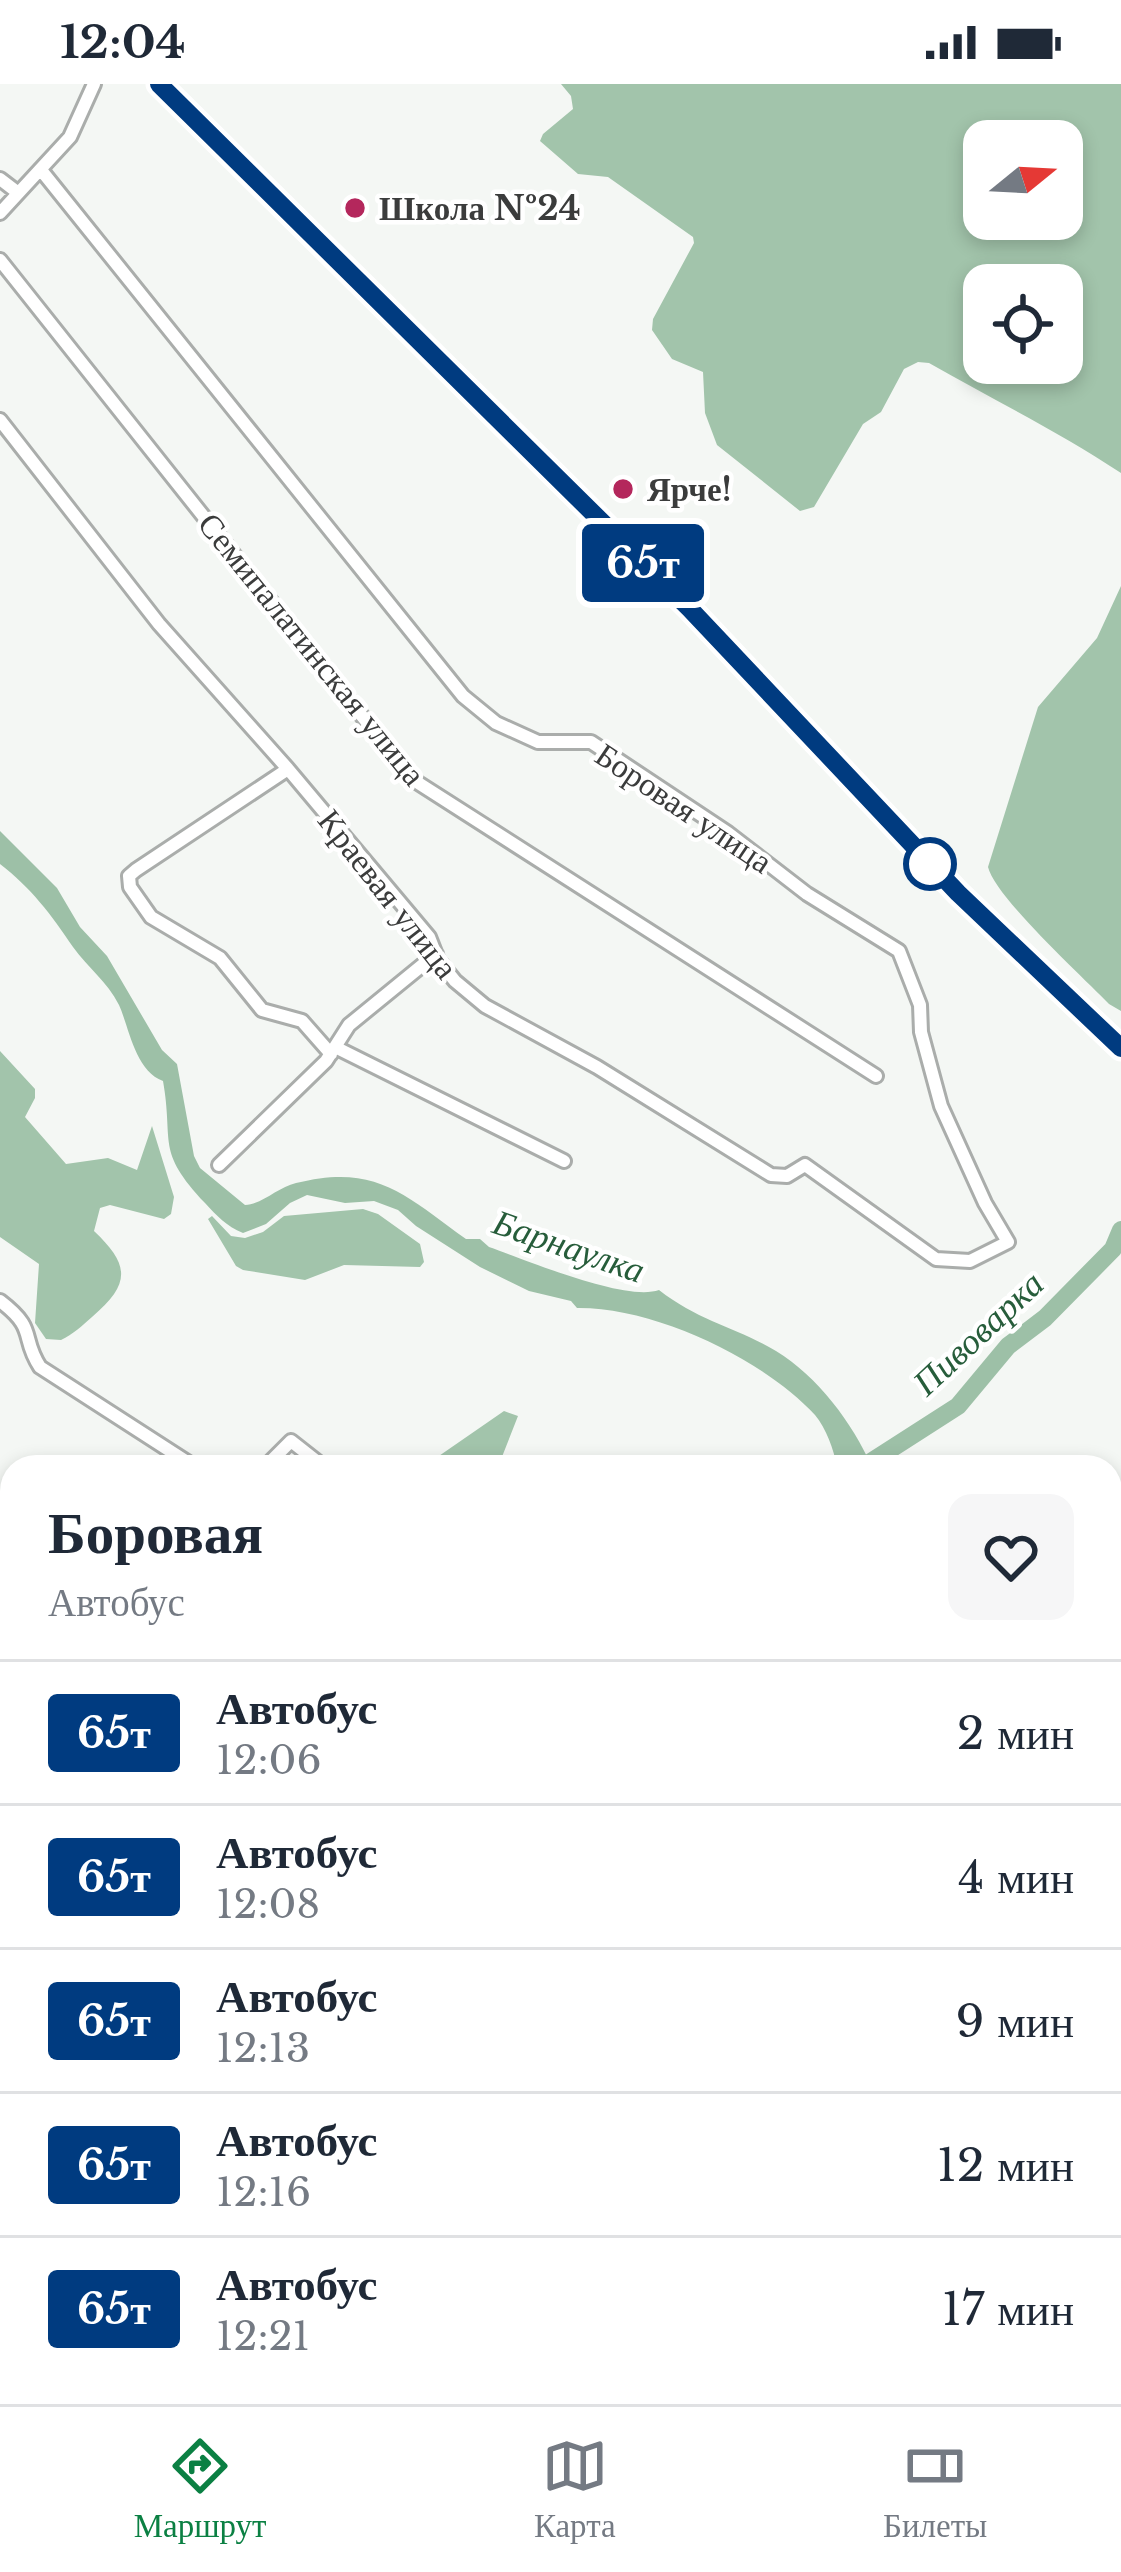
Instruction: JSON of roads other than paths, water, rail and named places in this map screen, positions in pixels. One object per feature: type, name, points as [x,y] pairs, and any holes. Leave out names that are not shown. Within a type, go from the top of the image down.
[{"type":"main road","points":[[159,84],[689,608],[958,893],[1121,1048]]},
{"type":"street","points":[[0,213],[76,128],[94,84]]},
{"type":"street","name":"Боровая улица","points":[[41,170],[470,703],[496,723],[538,742],[591,742],[728,833],[807,894],[899,951],[920,1005],[921,1032],[941,1106],[1008,1242]]},
{"type":"street","points":[[0,179],[17,192]]},
{"type":"street","name":"Семипалатинская улица","points":[[0,260],[412,779],[876,1076]]},
{"type":"street","name":"Краевая улица","points":[[0,420],[159,624],[429,937],[455,981],[495,1012],[615,1078],[771,1175],[782,1177],[808,1167],[930,1256],[970,1261],[1008,1242]]},
{"type":"street","points":[[288,769],[131,873],[130,887],[151,917],[220,958],[262,1010],[302,1021],[333,1050],[564,1161]]},
{"type":"street","points":[[219,1165],[333,1050],[349,1025],[436,954]]},
{"type":"street","points":[[0,1301],[25,1323],[40,1367],[176,1455]]},
{"type":"street","points":[[277,1455],[291,1441],[309,1455]]},
{"type":"waterway","name":"Пивоварка","points":[[882,1455],[958,1406],[1008,1346],[1045,1318],[1113,1249],[1121,1230]]},
{"type":"place","name":"Школа №24","points":[[355,208]]},
{"type":"place","name":"Ярче!","points":[[623,489]]},
{"type":"water label","name":"Барнаулка","points":[[569,1246]]}]
